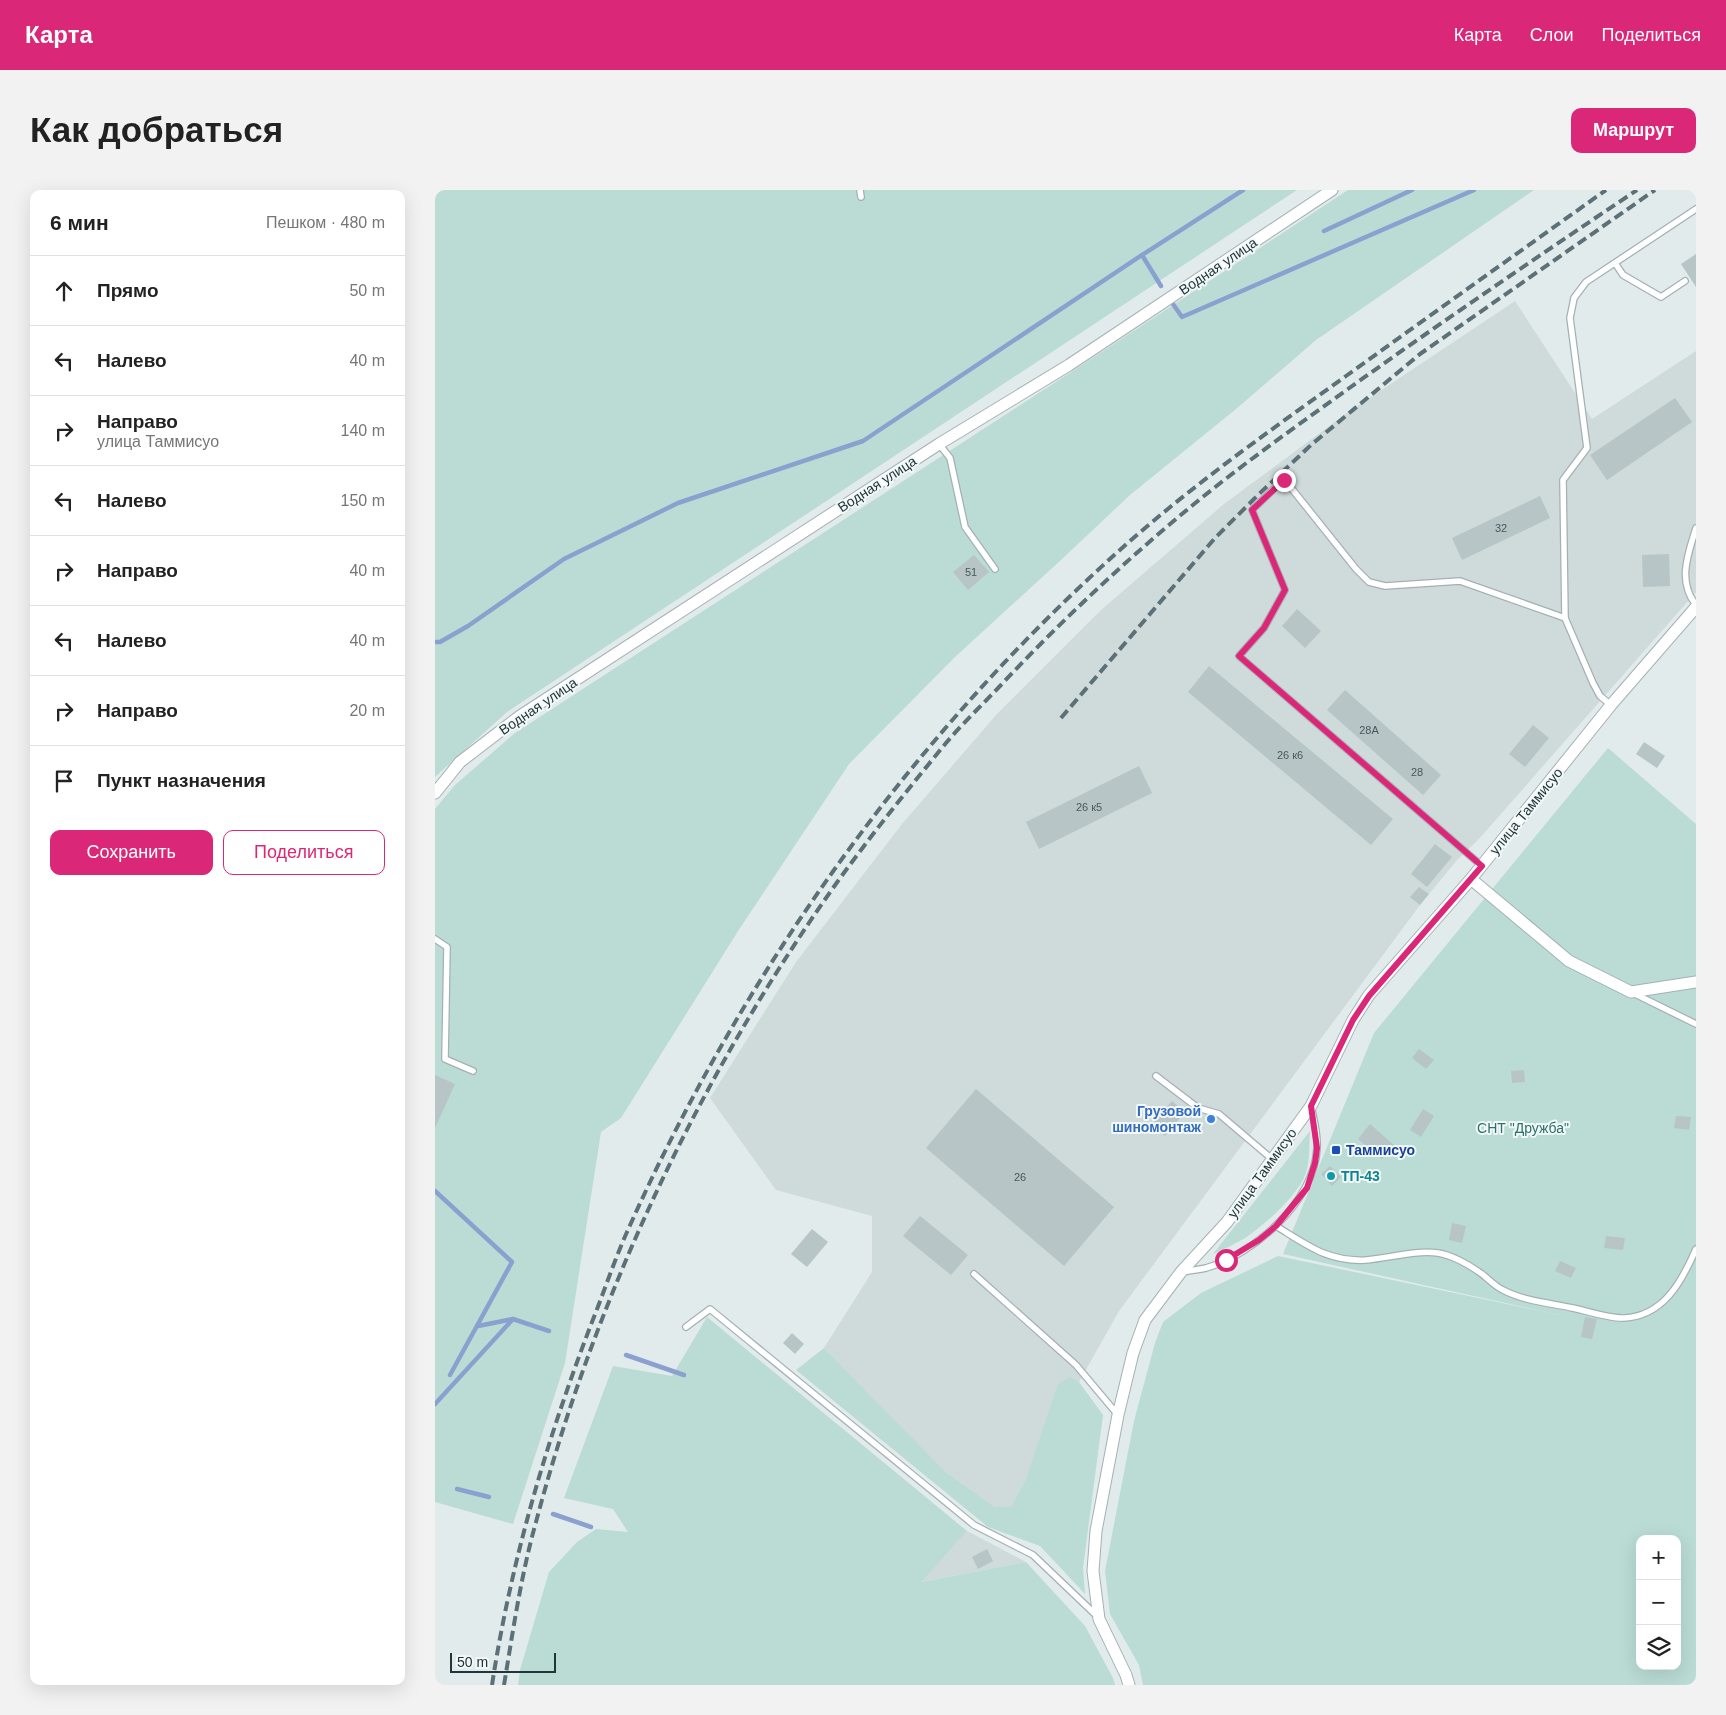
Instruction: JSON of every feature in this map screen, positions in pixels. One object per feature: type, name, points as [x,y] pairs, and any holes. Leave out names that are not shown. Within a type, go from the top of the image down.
[{"type":"street","name":"Водная улица","points":[[435,793],[460,762],[520,716],[939,444],[1069,365],[1332,190]]},
{"type":"street","name":"улица Таммисуо","points":[[1129,1685],[1099,1619],[1093,1571],[1095,1531],[1118,1415],[1133,1353],[1145,1320],[1181,1272],[1227,1222],[1311,1106],[1353,1020],[1369,996],[1482,866],[1611,705],[1696,606]]},
{"type":"street","points":[[1471,879],[1569,961],[1631,992],[1696,982]]},
{"type":"lane","points":[[1611,705],[1600,696],[1593,683],[1565,618],[1563,480],[1587,448],[1570,318],[1573,298],[1586,282],[1696,209]]},
{"type":"lane","points":[[1615,263],[1623,275],[1661,297],[1685,281]]},
{"type":"lane","points":[[939,444],[950,458],[965,527],[995,568]]},
{"type":"lane","points":[[1482,866],[1239,656],[1264,628],[1285,590],[1252,510],[1284,480],[1356,570],[1369,582],[1385,586],[1460,582],[1565,618]]},
{"type":"lane","points":[[1696,528],[1685,565],[1686,586],[1690,598],[1696,606]]},
{"type":"lane","points":[[435,939],[447,947],[445,1059],[473,1071]]},
{"type":"lane","points":[[1631,992],[1696,1024]]},
{"type":"lane","points":[[1157,1076],[1198,1108],[1219,1114],[1272,1159]]},
{"type":"lane","points":[[1181,1272],[1204,1268],[1226,1260],[1259,1240],[1276,1226],[1307,1188],[1315,1163],[1317,1148],[1317,1136],[1311,1106]]},
{"type":"lane","points":[[1276,1226],[1320,1253],[1345,1258],[1365,1260],[1420,1253],[1439,1253],[1477,1271],[1502,1290],[1524,1298],[1623,1318],[1646,1313],[1667,1300],[1686,1272],[1696,1249]]},
{"type":"lane","points":[[974,1274],[1076,1365],[1118,1415]]},
{"type":"lane","points":[[686,1327],[710,1309],[974,1525],[1033,1555],[1099,1619]]},
{"type":"shaded area","points":[[1515,301],[1592,419],[1696,351],[1696,592],[1478,840],[1457,860],[1420,905],[1119,1311],[1079,1382],[1070,1378],[1026,1479],[1011,1508],[995,1507],[947,1473],[824,1348],[872,1272],[872,1216],[776,1190],[710,1098],[796,962],[902,824],[997,714],[1101,610],[1224,504],[1344,415]]},
{"type":"shaded area","points":[[967,1531],[1026,1562],[920,1582]]},
{"type":"green space","points":[[435,190],[1297,190],[507,712],[435,777]]},
{"type":"green space","points":[[1348,190],[1534,190],[1316,340],[1236,409],[1130,495],[955,657],[849,764],[740,928],[621,1118],[601,1132],[565,1363],[513,1524],[435,1502],[435,809],[455,785],[515,733]]},
{"type":"green space","name":"СНТ \"Дружба\"","points":[[1608,748],[1696,824],[1696,1685],[1143,1685],[1139,1665],[1110,1614],[1105,1571],[1134,1421],[1155,1343],[1163,1322],[1201,1293],[1278,1256],[1560,1315],[1283,1254],[1374,1033]]},
{"type":"green space","points":[[1310,1131],[1306,1173],[1296,1191],[1271,1218],[1253,1232],[1213,1254]]},
{"type":"green space","points":[[707,1317],[967,1531],[921,1582],[1026,1562],[1085,1626],[1115,1685],[518,1685],[520,1670],[549,1572],[577,1542],[596,1529],[628,1532],[613,1509],[564,1498],[613,1366],[672,1376]]},
{"type":"green space","points":[[824,1348],[947,1473],[995,1507],[1011,1507],[1026,1479],[1058,1384],[1070,1377],[1079,1382],[1103,1415],[1083,1568],[1085,1594],[1040,1546],[988,1527],[796,1370]]},
{"type":"building","points":[[1696,254],[1696,287],[1681,264]]},
{"type":"building","points":[[1675,398],[1692,422],[1607,480],[1590,455]]},
{"type":"building","points":[[1540,496],[1550,518],[1462,560],[1452,538]]},
{"type":"building","points":[[1669,554],[1670,586],[1643,587],[1642,555]]},
{"type":"building","points":[[974,555],[989,572],[968,590],[953,572]]},
{"type":"building","points":[[1297,609],[1321,631],[1305,648],[1282,626]]},
{"type":"building","points":[[1209,666],[1393,819],[1371,845],[1188,692]]},
{"type":"building","points":[[1345,690],[1441,775],[1423,795],[1327,710]]},
{"type":"building","points":[[1533,725],[1549,738],[1525,767],[1509,754]]},
{"type":"building","points":[[1644,742],[1665,756],[1657,768],[1636,754]]},
{"type":"building","points":[[1139,766],[1152,793],[1039,849],[1026,822]]},
{"type":"building","points":[[1435,844],[1452,857],[1427,887],[1411,874]]},
{"type":"building","points":[[1419,887],[1429,894],[1420,905],[1410,897]]},
{"type":"building","points":[[1419,1049],[1434,1060],[1426,1069],[1412,1058]]},
{"type":"building","points":[[1524,1070],[1525,1082],[1512,1083],[1511,1071]]},
{"type":"building","points":[[435,1075],[455,1084],[435,1128]]},
{"type":"building","points":[[976,1089],[1114,1207],[1064,1266],[926,1148]]},
{"type":"building","points":[[1172,1101],[1185,1112],[1165,1136],[1152,1125]]},
{"type":"building","points":[[1423,1109],[1434,1116],[1421,1137],[1410,1130]]},
{"type":"building","points":[[1676,1116],[1691,1117],[1689,1130],[1674,1128]]},
{"type":"building","points":[[1370,1124],[1394,1145],[1382,1159],[1358,1139]]},
{"type":"building","name":"ТП-43","points":[[1330,1166],[1341,1177],[1332,1186],[1321,1174]]},
{"type":"building","points":[[920,1216],[968,1255],[951,1275],[903,1236]]},
{"type":"building","points":[[1452,1223],[1466,1226],[1462,1243],[1449,1240]]},
{"type":"building","points":[[812,1229],[828,1242],[807,1267],[791,1254]]},
{"type":"building","points":[[1606,1236],[1625,1238],[1623,1250],[1604,1248]]},
{"type":"building","points":[[1560,1261],[1576,1268],[1571,1278],[1555,1271]]},
{"type":"building","points":[[1585,1317],[1597,1319],[1592,1339],[1581,1337]]},
{"type":"building","points":[[792,1333],[804,1344],[795,1354],[783,1343]]},
{"type":"building","points":[[987,1549],[993,1561],[978,1569],[972,1557]]},
{"type":"waterway","points":[[435,642],[440,642],[468,626],[564,559],[678,503],[863,441],[1243,190]]},
{"type":"waterway","points":[[1324,231],[1412,190]]},
{"type":"waterway","points":[[1173,304],[1182,317],[1474,190]]},
{"type":"waterway","points":[[1142,255],[1161,286]]},
{"type":"waterway","points":[[435,1191],[512,1262],[450,1375]]},
{"type":"waterway","points":[[478,1326],[513,1319]]},
{"type":"waterway","points":[[435,1404],[513,1319],[549,1331]]},
{"type":"waterway","points":[[626,1355],[684,1375]]},
{"type":"waterway","points":[[457,1489],[489,1497]]},
{"type":"waterway","points":[[553,1514],[591,1527]]},
{"type":"railway","points":[[492,1685],[509,1592],[532,1501],[560,1411],[622,1243],[674,1134],[726,1038],[783,945],[845,855],[911,769],[982,686],[1058,608],[1138,534],[1188,492],[1266,433],[1606,190]]},
{"type":"railway","points":[[504,1685],[522,1583],[536,1522],[561,1437],[589,1353],[622,1270],[658,1188],[698,1108],[741,1030],[788,954],[864,846],[946,743],[1023,661],[1122,566],[1173,522],[1236,471],[1348,389],[1492,288],[1637,190]]},
{"type":"railway","points":[[1061,718],[1215,538],[1311,445],[1420,354],[1655,190]]},
{"type":"place","name":"Грузовой шиномонтаж","points":[[1211,1119]]},
{"type":"place","name":"Таммисуо","points":[[1336,1150]]},
{"type":"place","name":"ТП-43","points":[[1331,1176]]},
{"type":"route","points":[[1226,1260],[1259,1240],[1276,1226],[1307,1188],[1315,1163],[1317,1148],[1317,1136],[1311,1106],[1353,1020],[1369,996],[1482,866],[1239,656],[1264,628],[1285,590],[1252,510],[1284,480]]}]
